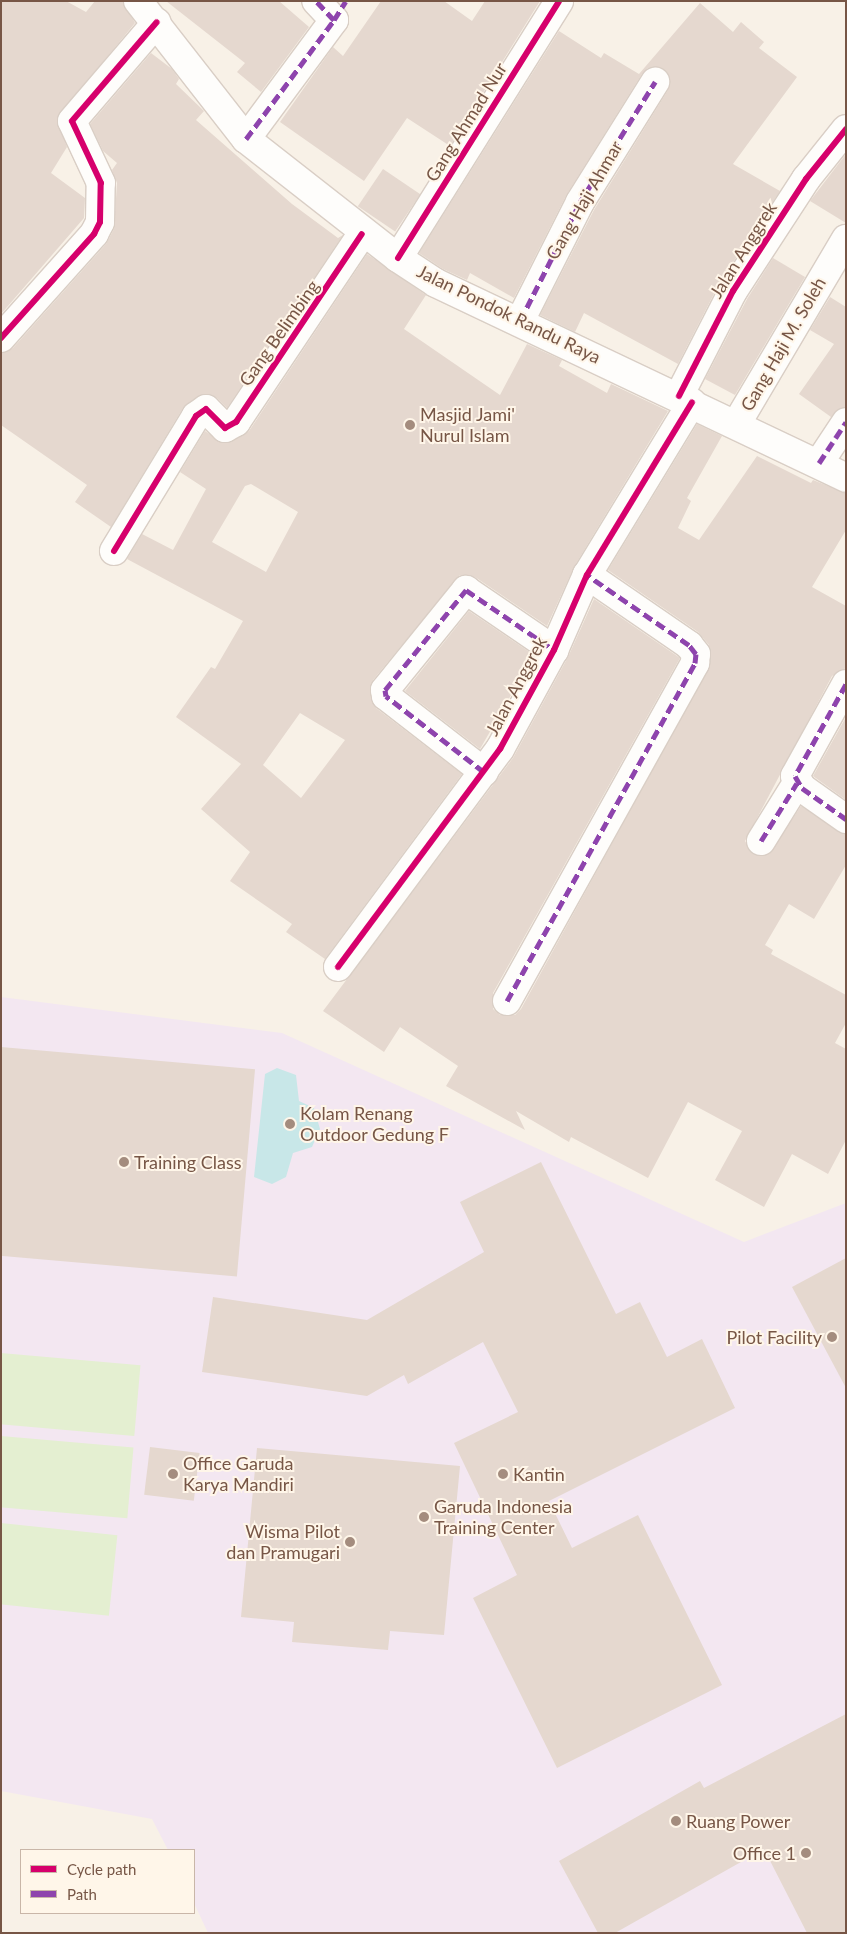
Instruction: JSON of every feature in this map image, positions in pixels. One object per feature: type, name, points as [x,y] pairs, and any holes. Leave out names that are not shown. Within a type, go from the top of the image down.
[{"type":"street","name":"Jalan Pondok Randu Raya","points":[[138,1],[157,22],[246,139],[362,234],[436,283],[737,423],[819,462],[846,478]]},
{"type":"street","name":"Gang Ahmad Nur","points":[[398,258],[559,1]]},
{"type":"street","points":[[246,139],[332,8]]},
{"type":"street","points":[[1,338],[97,228],[102,209],[101,183],[72,121],[157,22]]},
{"type":"street","name":"Gang Haji Ahmar","points":[[520,322],[580,202],[655,82]]},
{"type":"street","name":"Jalan Anggrek","points":[[338,967],[484,772],[554,650],[587,576],[686,399],[733,291],[806,179],[846,128]]},
{"type":"street","name":"Gang Belimbing","points":[[114,551],[196,416],[206,409],[225,428],[236,422],[362,234]]},
{"type":"street","name":"Gang Haji M. Soleh","points":[[737,423],[846,239]]},
{"type":"street","points":[[819,462],[846,422]]},
{"type":"street","points":[[507,1001],[695,664],[696,654],[689,645],[587,576]]},
{"type":"street","points":[[484,772],[386,696],[385,690],[466,590],[554,650]]},
{"type":"street","points":[[761,841],[846,684]]},
{"type":"street","points":[[797,775],[846,818]]},
{"type":"shaded area","name":"Garuda Indonesia Training Center","points":[[1,997],[282,1033],[744,1242],[846,1203],[846,1933],[208,1933],[195,1905],[195,1849],[167,1849],[152,1819],[1,1791]]},
{"type":"green space","points":[[1,1353],[140,1365],[134,1436],[1,1424]]},
{"type":"green space","points":[[1,1436],[133,1448],[127,1518],[1,1507]]},
{"type":"green space","points":[[1,1523],[117,1535],[109,1616],[1,1604]]},
{"type":"water","name":"Kolam Renang Outdoor Gedung F","points":[[277,1068],[296,1075],[299,1101],[314,1108],[320,1129],[312,1147],[293,1153],[286,1177],[272,1184],[254,1177],[265,1074]]},
{"type":"building","points":[[1,1],[66,1],[86,12],[95,1],[123,1],[135,23],[57,118],[67,147],[51,173],[85,198],[84,218],[1,314]]},
{"type":"building","points":[[166,1],[279,1],[309,27],[261,92],[237,72],[245,63]]},
{"type":"building","points":[[381,1],[444,1],[472,21],[485,1],[540,1],[450,146],[407,118],[364,181],[280,122],[333,47],[343,56]]},
{"type":"building","points":[[700,3],[733,32],[741,22],[764,42],[759,48],[797,77],[733,164],[780,191],[720,282],[678,364],[584,313],[575,332],[540,315],[594,210],[668,90],[669,75],[663,69],[648,68],[642,74],[567,194],[514,298],[470,273],[467,280],[443,269],[419,253],[559,31],[601,58],[604,53],[639,74]]},
{"type":"building","points":[[151,53],[172,69],[179,79],[176,84],[204,111],[196,120],[292,204],[338,238],[343,235],[227,408],[217,398],[204,394],[183,408],[111,527],[75,502],[87,485],[1,425],[1,353],[13,348],[106,244],[114,229],[117,183],[112,170],[117,163],[103,151],[90,124]]},
{"type":"building","points":[[846,154],[846,223],[810,201]]},
{"type":"building","points":[[383,169],[420,194],[395,231],[358,206]]},
{"type":"building","points":[[367,254],[426,295],[404,329],[500,395],[527,344],[562,360],[559,366],[607,393],[611,384],[668,411],[574,567],[547,626],[475,577],[460,575],[373,680],[370,693],[376,708],[462,774],[325,959],[286,932],[292,924],[230,881],[250,852],[201,809],[241,764],[176,717],[211,667],[215,669],[243,621],[127,559],[142,534],[173,550],[206,489],[180,472],[205,431],[223,443],[249,431]],"holes":[[[251,484],[298,512],[266,572],[212,542],[245,486]],[[300,713],[345,740],[301,798],[263,765]]]},
{"type":"building","points":[[773,258],[805,277],[735,395],[705,379],[747,299]]},
{"type":"building","points":[[830,297],[846,307],[846,407],[831,417],[799,394],[834,344],[810,330]]},
{"type":"building","points":[[697,424],[722,436],[687,498],[691,501],[678,528],[699,540],[757,456],[811,483],[813,480],[846,493],[846,530],[812,587],[846,606],[846,668],[832,676],[745,841],[753,854],[769,854],[801,806],[846,834],[846,865],[814,919],[789,904],[765,945],[773,950],[771,954],[846,995],[846,1023],[835,1043],[846,1049],[846,1140],[828,1174],[792,1154],[764,1207],[715,1180],[742,1131],[688,1102],[648,1178],[571,1137],[569,1142],[516,1111],[525,1130],[446,1086],[458,1066],[400,1027],[384,1052],[323,1011],[513,758],[568,657],[594,599],[680,658],[493,993],[493,1009],[500,1015],[515,1015],[521,1009],[710,665],[709,645],[698,632],[608,570]]},
{"type":"building","points":[[469,611],[534,655],[480,749],[405,691]]},
{"type":"building","points":[[846,717],[846,800],[813,776]]},
{"type":"building","name":"Training Class","points":[[1,1047],[255,1069],[237,1276],[1,1256]]},
{"type":"building","points":[[541,1162],[616,1314],[640,1302],[667,1357],[702,1339],[735,1408],[549,1501],[572,1548],[638,1515],[722,1685],[557,1768],[473,1598],[517,1575],[454,1443],[518,1412],[483,1342],[408,1384],[404,1375],[367,1396],[202,1372],[213,1297],[367,1320],[484,1252],[460,1202]]},
{"type":"building","name":"Pilot Facility","points":[[846,1258],[846,1388],[792,1287]]},
{"type":"building","name":"Office Garuda Karya Mandiri","points":[[150,1447],[200,1453],[194,1501],[144,1495]]},
{"type":"building","name":"Wisma Pilot dan Pramugari","points":[[257,1448],[460,1466],[444,1635],[390,1631],[388,1650],[292,1642],[294,1622],[241,1617]]},
{"type":"building","points":[[846,1714],[846,1933],[807,1933],[764,1849],[615,1933],[598,1933],[559,1861],[700,1781],[704,1788]]},
{"type":"marked path","points":[[246,139],[334,20],[316,1]]},
{"type":"marked path","points":[[334,20],[346,1]]},
{"type":"marked path","points":[[520,321],[580,202],[655,82]]},
{"type":"marked path","points":[[819,463],[846,422]]},
{"type":"marked path","points":[[507,1001],[695,663],[696,654],[689,645],[587,575]]},
{"type":"marked path","points":[[484,772],[386,696],[385,690],[466,590],[554,650]]},
{"type":"marked path","points":[[846,684],[795,776],[802,788],[846,819]]},
{"type":"marked path","points":[[761,841],[797,783]]},
{"type":"cycle path","points":[[398,258],[559,1]]},
{"type":"cycle path","points":[[1,338],[94,234],[100,222],[101,183],[72,121],[157,22]]},
{"type":"cycle path","points":[[679,396],[733,291],[806,179],[846,129]]},
{"type":"cycle path","points":[[114,551],[196,416],[206,409],[225,428],[236,422],[362,234]]},
{"type":"cycle path","points":[[338,967],[500,749],[554,650],[587,575],[692,402]]},
{"type":"place","name":"Masjid Jami' Nurul Islam","points":[[410,425]]},
{"type":"place","name":"Kolam Renang Outdoor Gedung F","points":[[290,1124]]},
{"type":"place","name":"Training Class","points":[[124,1162]]},
{"type":"place","name":"Pilot Facility","points":[[832,1337]]},
{"type":"place","name":"Office Garuda Karya Mandiri","points":[[173,1474]]},
{"type":"place","name":"Kantin","points":[[503,1474]]},
{"type":"place","name":"Garuda Indonesia Training Center","points":[[424,1517]]},
{"type":"place","name":"Wisma Pilot dan Pramugari","points":[[350,1542]]},
{"type":"place","name":"Ruang Power","points":[[676,1821]]},
{"type":"place","name":"Office 1","points":[[806,1853]]}]
